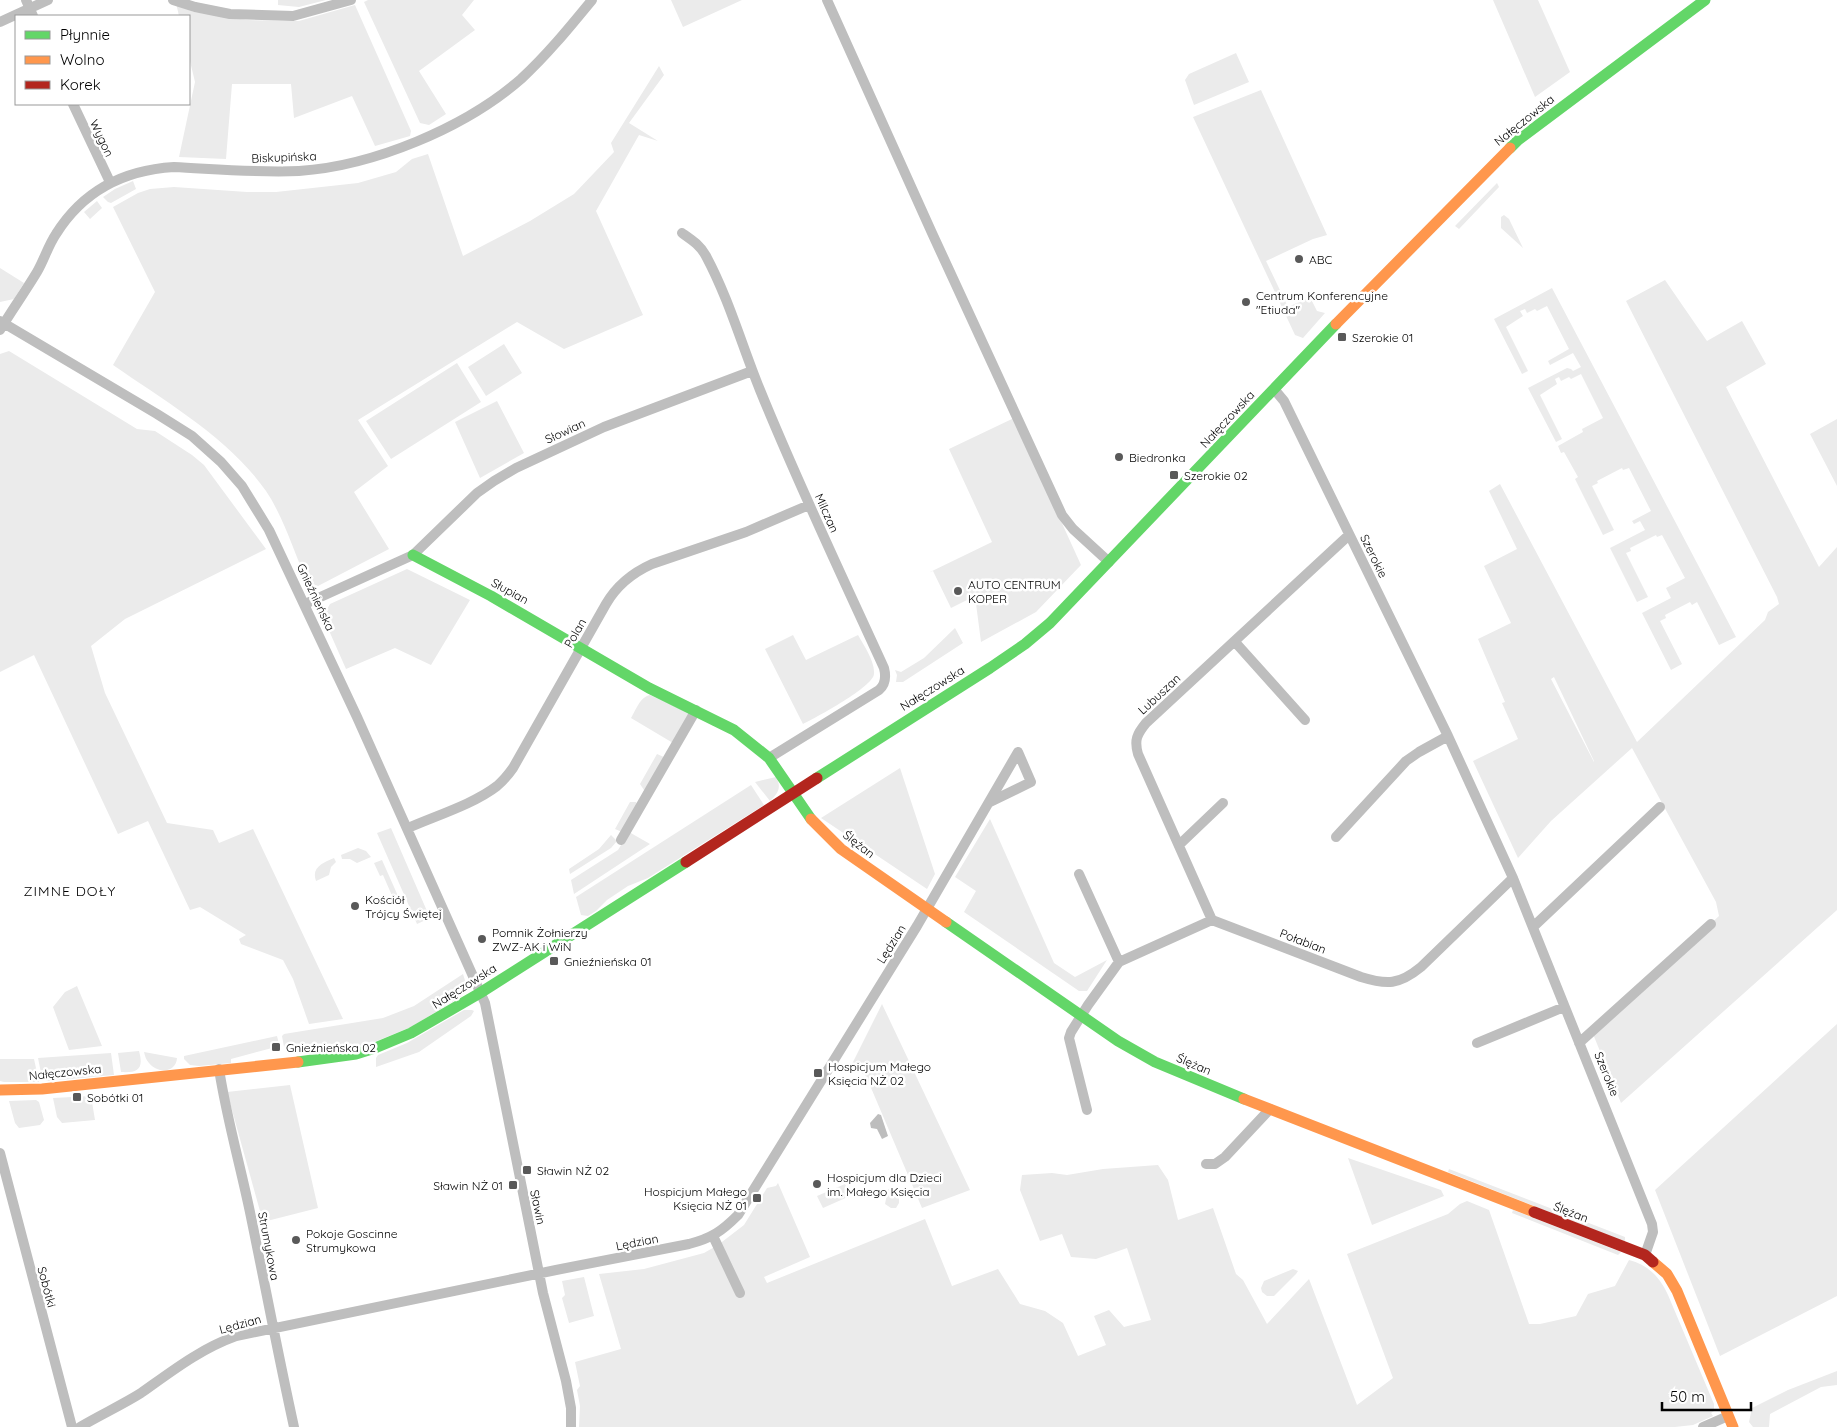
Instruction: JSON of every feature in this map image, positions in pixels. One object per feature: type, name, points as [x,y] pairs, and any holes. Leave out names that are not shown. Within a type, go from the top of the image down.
[{"type":"main road","name":"Nałęczowska","points":[[0,1090],[42,1089],[335,1058],[386,1046],[414,1033],[480,993],[793,794],[1017,650],[1050,623],[1274,389],[1512,145],[1705,0]]},
{"type":"main road","name":"Słupian","points":[[413,554],[491,596],[649,688],[734,730],[769,758],[780,771],[793,794]]},
{"type":"main road","name":"Ślężan","points":[[793,794],[816,824],[837,846],[1081,1016],[1126,1046],[1155,1062],[1270,1109],[1645,1255]]},
{"type":"main road","points":[[1645,1255],[1666,1274],[1677,1291],[1733,1427]]},
{"type":"street","points":[[0,22],[48,0]]},
{"type":"street","points":[[174,0],[195,7],[230,14],[293,16],[350,0]]},
{"type":"street","name":"Biskupińska","points":[[1,324],[38,270],[54,236],[67,218],[110,182],[158,168],[174,167],[269,172],[301,170],[334,166],[392,152],[457,122],[495,99],[520,79],[552,48],[592,0]]},
{"type":"street","points":[[827,0],[1062,515],[1073,529],[1109,562]]},
{"type":"street","name":"Wygon","points":[[72,105],[110,182]]},
{"type":"street","name":"Milczan","points":[[682,233],[699,245],[707,257],[736,326],[752,371],[809,505],[886,675],[884,683],[879,690],[769,758]]},
{"type":"street","name":"Gnieźnieńska","points":[[1,324],[192,436],[242,486],[260,513],[305,604],[408,828],[480,993]]},
{"type":"street","name":"Słowian","points":[[413,554],[463,505],[485,487],[511,471],[604,427],[752,371]]},
{"type":"street","name":"Szerokie","points":[[1274,389],[1284,400],[1448,736],[1513,878],[1652,1224],[1652,1232],[1645,1255]]},
{"type":"street","name":"Polan","points":[[408,828],[484,794],[500,783],[512,768],[616,588],[638,570],[753,530],[809,505]]},
{"type":"street","name":"Lubuszan","points":[[1212,920],[1138,754],[1135,744],[1136,735],[1146,723],[1349,535]]},
{"type":"street","points":[[305,604],[413,554]]},
{"type":"street","points":[[1235,642],[1305,720]]},
{"type":"street","points":[[621,840],[696,710]]},
{"type":"street","points":[[1336,837],[1406,762],[1419,752],[1448,736]]},
{"type":"street","name":"Lędzian","points":[[80,1427],[139,1394],[195,1355],[216,1343],[236,1336],[539,1273],[660,1250],[707,1240],[713,1236],[726,1227],[738,1214],[926,909],[1018,752],[1032,782],[990,802]]},
{"type":"street","points":[[1179,844],[1223,803]]},
{"type":"street","points":[[1532,927],[1660,807]]},
{"type":"street","points":[[1079,874],[1119,962]]},
{"type":"street","name":"Połabian","points":[[1212,920],[1361,977],[1385,983],[1394,982],[1405,979],[1421,967],[1513,878]]},
{"type":"street","points":[[1087,1110],[1069,1044],[1071,1032],[1081,1016],[1119,962],[1212,920]]},
{"type":"street","points":[[1579,1042],[1711,924]]},
{"type":"street","name":"Sławin","points":[[480,993],[485,1003],[539,1273],[566,1381],[571,1408],[571,1427]]},
{"type":"street","points":[[1477,1043],[1564,1007]]},
{"type":"street","name":"Strumykowa","points":[[219,1069],[294,1427]]},
{"type":"street","points":[[1206,1164],[1215,1164],[1224,1157],[1270,1109]]},
{"type":"street","name":"Sobótki","points":[[0,1153],[72,1427]]},
{"type":"street","points":[[713,1236],[740,1293]]},
{"type":"street","points":[[1703,1427],[1728,1416]]},
{"type":"shaded area","points":[[278,0],[326,0],[299,7],[278,5]]},
{"type":"shaded area","points":[[368,0],[474,0],[462,15],[475,30],[419,71],[446,114],[429,125],[420,123],[364,2]]},
{"type":"shaded area","points":[[671,0],[742,0],[683,27]]},
{"type":"shaded area","points":[[1493,0],[1538,0],[1570,72],[1535,97]]},
{"type":"shaded area","points":[[176,3],[194,12],[247,20],[299,21],[355,5],[411,131],[410,136],[375,146],[352,96],[294,118],[291,84],[232,84],[226,159],[179,157],[195,82],[190,61],[190,15],[179,15]]},
{"type":"shaded area","points":[[1236,53],[1249,82],[1194,105],[1185,80],[1189,74]]},
{"type":"shaded area","points":[[659,66],[664,75],[629,123],[658,141],[639,135],[596,211],[643,315],[564,349],[517,322],[358,420],[388,466],[354,492],[389,549],[318,586],[307,582],[278,512],[266,491],[251,472],[215,437],[113,365],[155,292],[113,207],[138,193],[150,189],[174,187],[276,192],[358,183],[396,172],[412,159],[428,154],[463,256],[530,221],[574,194],[614,152],[611,143]]},
{"type":"shaded area","points":[[1261,90],[1327,235],[1313,239],[1266,261],[1288,307],[1310,297],[1317,311],[1325,313],[1303,338],[1295,335],[1193,117]]},
{"type":"shaded area","points":[[133,181],[136,189],[111,203],[103,197],[115,189]]},
{"type":"shaded area","points":[[1497,183],[1499,187],[1459,229],[1455,226]]},
{"type":"shaded area","points":[[97,201],[102,208],[90,219],[84,212]]},
{"type":"shaded area","points":[[1504,215],[1509,219],[1523,248],[1501,228],[1501,217]]},
{"type":"shaded area","points":[[0,268],[24,283],[14,299],[0,302]]},
{"type":"shaded area","points":[[1665,280],[1707,341],[1742,321],[1766,364],[1726,387],[1819,567],[1837,547],[1837,910],[1621,1103],[1593,1034],[1719,916],[1716,902],[1632,748],[1551,821],[1518,858],[1473,761],[1518,739],[1502,703],[1505,702],[1478,639],[1511,623],[1484,566],[1517,549],[1489,491],[1500,484],[1637,742],[1765,620],[1768,612],[1779,604],[1626,301]],"holes":[[[1554,677],[1594,761],[1551,679]]]},
{"type":"shaded area","points":[[1552,288],[1736,637],[1719,645],[1697,602],[1692,605],[1690,602],[1665,615],[1666,618],[1660,621],[1682,664],[1671,670],[1642,613],[1671,598],[1666,588],[1685,578],[1662,535],[1657,537],[1656,535],[1630,548],[1631,551],[1626,553],[1648,597],[1637,602],[1610,548],[1645,530],[1640,521],[1634,524],[1632,521],[1651,511],[1629,468],[1623,470],[1622,468],[1597,481],[1598,483],[1592,486],[1614,530],[1603,535],[1575,479],[1578,477],[1564,452],[1561,453],[1558,446],[1583,432],[1582,429],[1603,418],[1581,374],[1561,381],[1559,377],[1555,379],[1557,384],[1540,395],[1562,439],[1556,442],[1528,388],[1567,368],[1573,371],[1581,367],[1573,353],[1550,365],[1548,361],[1569,349],[1547,306],[1527,313],[1525,309],[1520,311],[1523,316],[1506,327],[1528,371],[1522,374],[1494,319]]},
{"type":"shaded area","points":[[504,344],[522,373],[486,396],[468,367]]},
{"type":"shaded area","points":[[9,351],[137,429],[155,431],[192,455],[204,465],[266,549],[125,619],[91,646],[105,693],[167,823],[213,830],[219,843],[253,829],[343,1019],[309,1024],[293,979],[283,960],[241,944],[239,939],[246,935],[200,907],[190,910],[148,821],[118,834],[34,655],[0,672],[0,354]]},
{"type":"shaded area","points":[[457,363],[481,402],[391,459],[366,421]]},
{"type":"shaded area","points":[[497,401],[524,453],[480,478],[455,422]]},
{"type":"shaded area","points":[[1014,418],[1081,565],[1036,612],[981,642],[975,596],[951,608],[933,571],[928,573],[992,542],[949,449]]},
{"type":"shaded area","points":[[1837,419],[1837,486],[1810,434]]},
{"type":"shaded area","points":[[407,569],[470,600],[431,665],[395,648],[346,669],[323,617],[330,604]]},
{"type":"shaded area","points":[[955,628],[963,643],[903,682],[896,682],[897,675],[895,670],[901,672],[924,658]]},
{"type":"shaded area","points":[[793,635],[806,660],[858,635],[873,664],[874,674],[871,680],[855,694],[803,724],[765,649]]},
{"type":"shaded area","points":[[650,695],[689,713],[673,743],[631,718],[641,701]]},
{"type":"shaded area","points":[[657,754],[666,758],[647,791],[640,784]]},
{"type":"shaded area","points":[[900,768],[935,874],[927,889],[821,818]]},
{"type":"shaded area","points":[[776,777],[779,784],[778,790],[770,801],[755,782]]},
{"type":"shaded area","points":[[751,785],[764,805],[648,878],[628,886],[588,916],[581,915],[576,897]]},
{"type":"shaded area","points":[[630,802],[636,802],[638,807],[622,832],[615,829]]},
{"type":"shaded area","points":[[990,819],[1054,963],[1075,977],[1107,960],[1087,991],[1079,991],[964,912],[976,891],[955,877]]},
{"type":"shaded area","points":[[391,828],[430,918],[417,924],[377,833]]},
{"type":"shaded area","points":[[629,832],[650,844],[574,894],[571,880],[618,850]]},
{"type":"shaded area","points":[[611,835],[617,841],[611,848],[570,874],[569,869],[599,849]]},
{"type":"shaded area","points":[[358,848],[366,851],[371,857],[357,863],[350,859],[342,859],[341,855]]},
{"type":"shaded area","points":[[334,858],[336,862],[331,867],[329,875],[316,881],[315,872],[319,866]]},
{"type":"shaded area","points":[[382,860],[398,896],[393,898],[383,875],[380,876],[374,863]]},
{"type":"shaded area","points":[[463,974],[467,987],[462,996],[411,1027],[362,1047],[338,1050],[294,1050],[284,1047],[282,1036],[284,1034],[383,1018],[414,1006]]},
{"type":"shaded area","points":[[77,986],[102,1046],[69,1050],[53,1007],[65,992]]},
{"type":"shaded area","points":[[882,1004],[970,1190],[922,1208],[866,1076],[851,1066]]},
{"type":"shaded area","points":[[464,1010],[474,1011],[471,1016],[419,1052],[376,1067],[378,1055],[407,1043]]},
{"type":"shaded area","points":[[1837,1024],[1837,1296],[1720,1356],[1655,1190]]},
{"type":"shaded area","points":[[277,1036],[279,1044],[272,1045],[272,1048],[231,1059],[231,1063],[199,1066],[190,1065],[184,1059],[184,1056]]},
{"type":"shaded area","points":[[139,1051],[141,1062],[138,1069],[132,1072],[121,1072],[118,1053]]},
{"type":"shaded area","points":[[144,1052],[177,1058],[176,1063],[170,1069],[157,1069],[148,1062]]},
{"type":"shaded area","points":[[111,1053],[114,1075],[47,1081],[42,1078],[38,1058]]},
{"type":"shaded area","points":[[0,1059],[34,1059],[39,1082],[0,1081]]},
{"type":"shaded area","points":[[290,1085],[318,1208],[263,1222],[227,1092]]},
{"type":"shaded area","points":[[91,1096],[95,1120],[62,1123],[57,1117],[53,1098]]},
{"type":"shaded area","points":[[36,1100],[39,1102],[44,1120],[40,1125],[19,1128],[15,1123],[9,1101]]},
{"type":"shaded area","points":[[878,1114],[881,1115],[888,1136],[882,1139],[877,1129],[871,1128],[870,1123]]},
{"type":"shaded area","points":[[1348,1158],[1441,1190],[1444,1196],[1372,1225]]},
{"type":"shaded area","points":[[1158,1165],[1168,1180],[1178,1220],[1213,1208],[1236,1274],[1243,1280],[1267,1324],[1309,1279],[1357,1405],[1393,1378],[1347,1254],[1448,1214],[1467,1201],[1489,1210],[1529,1324],[1540,1324],[1576,1316],[1588,1294],[1615,1286],[1629,1260],[1642,1265],[1653,1273],[1668,1295],[1714,1404],[1714,1411],[1711,1413],[1713,1416],[1693,1425],[1675,1427],[579,1427],[580,1406],[577,1390],[580,1386],[575,1362],[621,1349],[599,1274],[644,1269],[704,1253],[744,1225],[767,1188],[776,1186],[778,1183],[810,1257],[764,1277],[767,1283],[925,1219],[952,1286],[998,1269],[1020,1304],[1045,1311],[1063,1323],[1078,1356],[1106,1345],[1094,1316],[1109,1310],[1124,1327],[1151,1320],[1127,1248],[1096,1259],[1071,1257],[1062,1234],[1040,1241],[1020,1190],[1022,1175],[1052,1173],[1067,1175],[1103,1169]]},
{"type":"shaded area","points":[[1449,1169],[1625,1237],[1625,1242],[1448,1172]]},
{"type":"shaded area","points":[[845,1184],[850,1196],[823,1208],[817,1196]]},
{"type":"shaded area","points":[[888,1189],[899,1197],[899,1203],[896,1208],[891,1208],[885,1204]]},
{"type":"shaded area","points":[[1513,1210],[1621,1252],[1618,1255],[1512,1213]]},
{"type":"shaded area","points":[[1293,1269],[1298,1271],[1274,1296],[1267,1296],[1262,1292],[1261,1288],[1264,1281]]},
{"type":"shaded area","points":[[584,1277],[594,1316],[569,1323],[562,1298],[565,1295],[562,1281]]},
{"type":"shaded area","points":[[1837,1371],[1837,1385],[1821,1387],[1770,1414],[1769,1427],[1753,1427],[1749,1422],[1752,1408],[1788,1390]]},
{"type":"traffic: fast","points":[[1510,148],[1518,140],[1705,0]]},
{"type":"traffic: fast","points":[[817,778],[990,668],[1025,644],[1050,623],[1336,324]]},
{"type":"traffic: fast","points":[[413,555],[491,596],[649,688],[734,730],[769,758],[811,819]]},
{"type":"traffic: fast","points":[[298,1062],[356,1054],[411,1033],[480,993],[686,862]]},
{"type":"traffic: fast","points":[[946,922],[1118,1041],[1155,1062],[1244,1099]]},
{"type":"traffic: slow","points":[[1336,324],[1510,148]]},
{"type":"traffic: slow","points":[[811,819],[841,849],[946,922]]},
{"type":"traffic: slow","points":[[0,1090],[42,1089],[298,1062]]},
{"type":"traffic: slow","points":[[1244,1099],[1534,1212]]},
{"type":"traffic: slow","points":[[1653,1262],[1667,1274],[1677,1291],[1733,1427]]},
{"type":"traffic: jam","points":[[686,862],[817,778]]},
{"type":"traffic: jam","points":[[1534,1212],[1645,1255],[1653,1262]]},
{"type":"place","name":"ABC","points":[[1299,259]]},
{"type":"place","name":"Centrum Konferencyjne \"Etiuda\"","points":[[1246,302]]},
{"type":"place","name":"Szerokie 01","points":[[1342,337]]},
{"type":"place","name":"Biedronka","points":[[1119,457]]},
{"type":"place","name":"Szerokie 02","points":[[1174,475]]},
{"type":"place","name":"AUTO CENTRUM KOPER","points":[[958,591]]},
{"type":"place","name":"Kościół Trójcy Świętej","points":[[355,906]]},
{"type":"place","name":"Pomnik Żołnierzy ZWZ-AK i WiN","points":[[482,939]]},
{"type":"place","name":"Gnieźnieńska 01","points":[[554,961]]},
{"type":"place","name":"Gnieźnieńska 02","points":[[276,1047]]},
{"type":"place","name":"Hospicjum Małego Księcia NŻ 02","points":[[818,1073]]},
{"type":"place","name":"Sobótki 01","points":[[77,1097]]},
{"type":"place","name":"Sławin NŻ 02","points":[[527,1170]]},
{"type":"place","name":"Hospicjum dla Dzieci im. Małego Księcia","points":[[817,1184]]},
{"type":"place","name":"Sławin NŻ 01","points":[[513,1185]]},
{"type":"place","name":"Hospicjum Małego Księcia NŻ 01","points":[[757,1198]]},
{"type":"place","name":"Pokoje Goscinne Strumykowa","points":[[296,1240]]},
{"type":"district","name":"ZIMNE DOŁY","points":[[70,891]]}]
